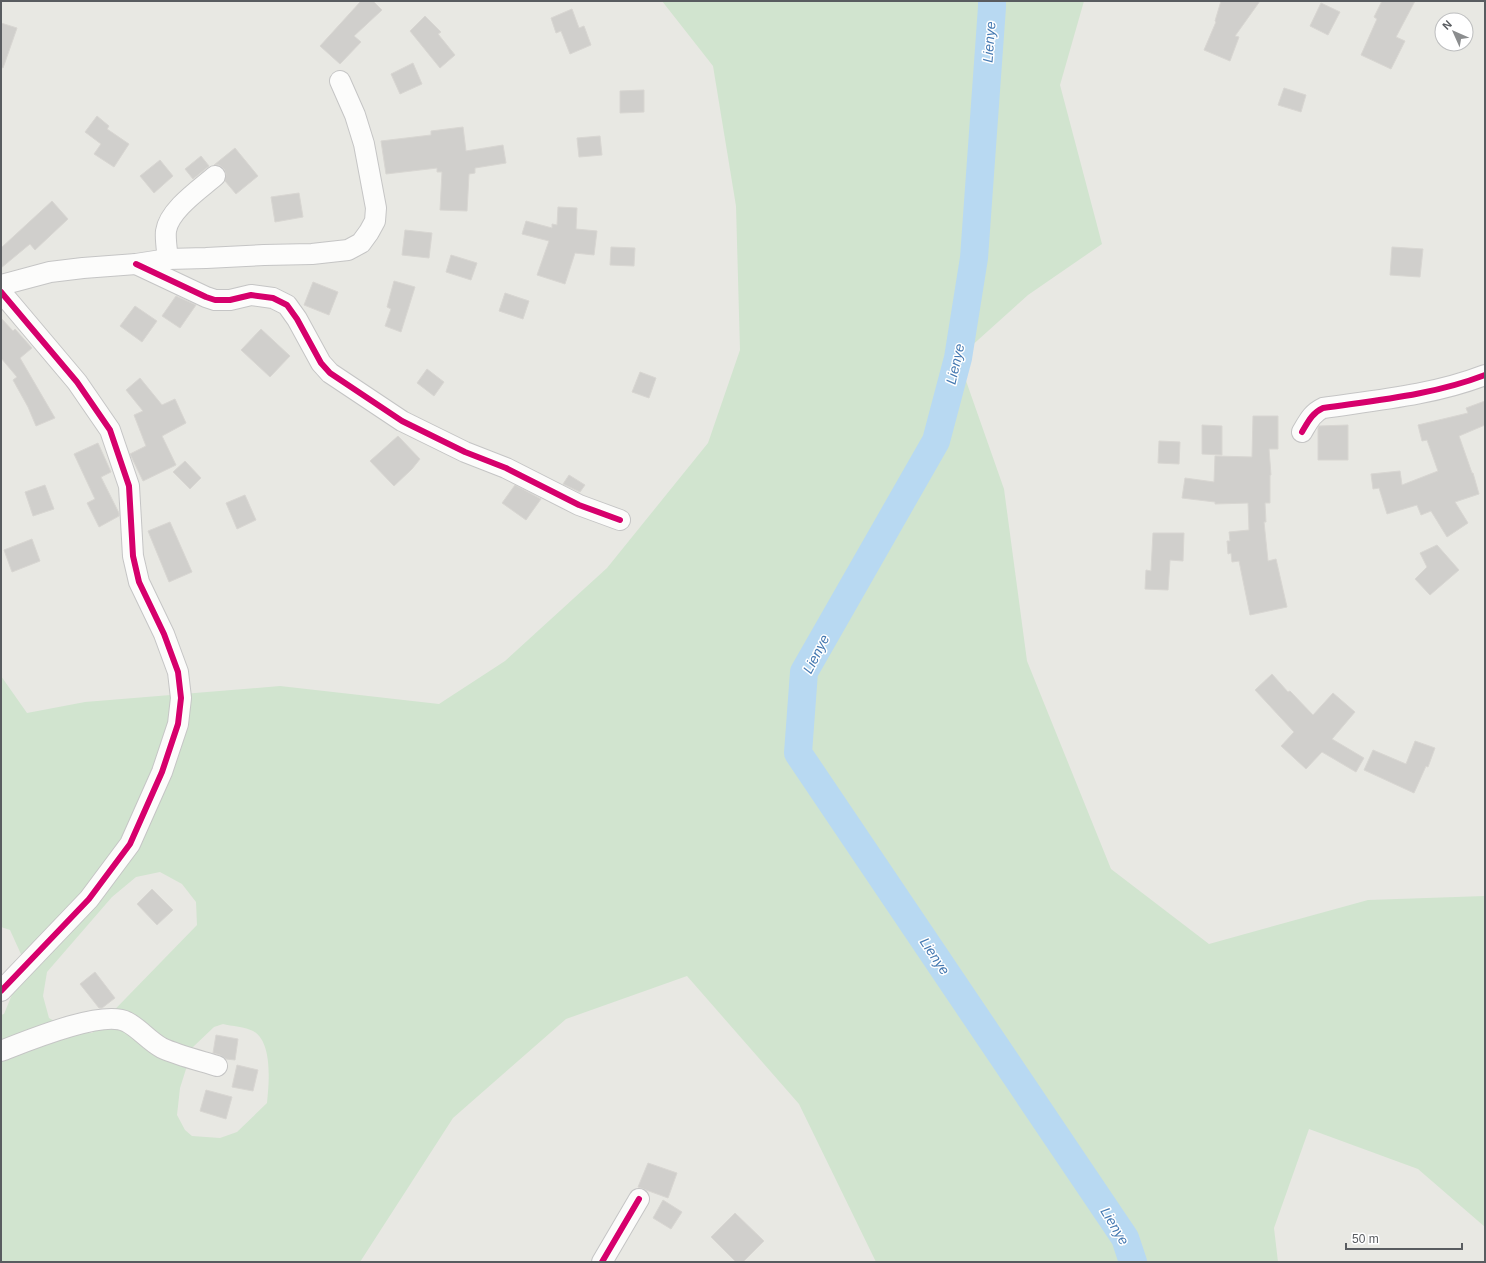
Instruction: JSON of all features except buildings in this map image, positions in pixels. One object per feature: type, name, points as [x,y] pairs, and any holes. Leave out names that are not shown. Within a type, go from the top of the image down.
[{"type":"street","points":[[1,285],[50,272],[136,264],[168,259],[312,254],[348,250],[361,243],[370,232],[375,221],[376,208],[364,144],[340,81]]},
{"type":"street","points":[[168,259],[166,232],[168,221],[192,196],[216,176]]},
{"type":"street","points":[[136,264],[215,300],[230,300],[251,295],[273,298],[287,305],[297,319],[312,349],[330,373],[402,421],[465,452],[506,468],[579,505],[620,520]]},
{"type":"street","points":[[1,292],[77,382],[110,430],[129,486],[133,556],[139,582],[164,634],[178,672],[182,698],[178,724],[162,772],[130,844],[89,899],[1,991]]},
{"type":"street","points":[[1302,432],[1312,415],[1317,410],[1323,408],[1428,392],[1470,381],[1485,375]]},
{"type":"street","points":[[1,1051],[42,1035],[85,1023],[110,1018],[127,1022],[145,1037],[162,1048],[217,1066]]},
{"type":"street","points":[[602,1262],[639,1199]]},
{"type":"green space","points":[[662,1],[1084,1],[1060,85],[1102,244],[1028,295],[958,358],[1004,489],[1027,661],[1111,869],[1209,944],[1368,900],[1485,896],[1485,1227],[1418,1169],[1309,1129],[1274,1228],[1278,1262],[876,1262],[799,1104],[687,976],[566,1019],[453,1118],[360,1262],[1,1262],[1,1015],[4,1014],[25,963],[10,930],[1,927],[1,676],[27,713],[85,702],[280,686],[439,704],[505,661],[607,568],[708,443],[740,350],[736,206],[713,66]],"holes":[[[160,872],[182,884],[196,902],[197,925],[92,1033],[69,1030],[49,1018],[43,996],[47,972],[112,897],[136,877]],[[223,1024],[253,1031],[259,1036],[264,1044],[267,1053],[269,1074],[267,1103],[237,1132],[220,1138],[192,1136],[185,1130],[177,1115],[180,1088],[193,1047],[214,1027]]]},
{"type":"waterway","name":"Lienye","points":[[992,1],[974,258],[958,358],[936,441],[804,672],[798,753],[1125,1238],[1133,1262]]},
{"type":"cycle path","points":[[136,264],[215,300],[230,300],[251,295],[273,298],[287,305],[297,319],[321,363],[330,373],[402,421],[465,452],[506,468],[579,505],[620,520]]},
{"type":"cycle path","points":[[1,292],[77,382],[110,430],[129,486],[133,556],[139,582],[164,634],[178,672],[181,698],[178,724],[162,772],[130,844],[89,899],[1,991]]},
{"type":"cycle path","points":[[1302,432],[1313,415],[1323,408],[1425,392],[1465,382],[1485,375]]},
{"type":"cycle path","points":[[602,1262],[639,1199]]}]
